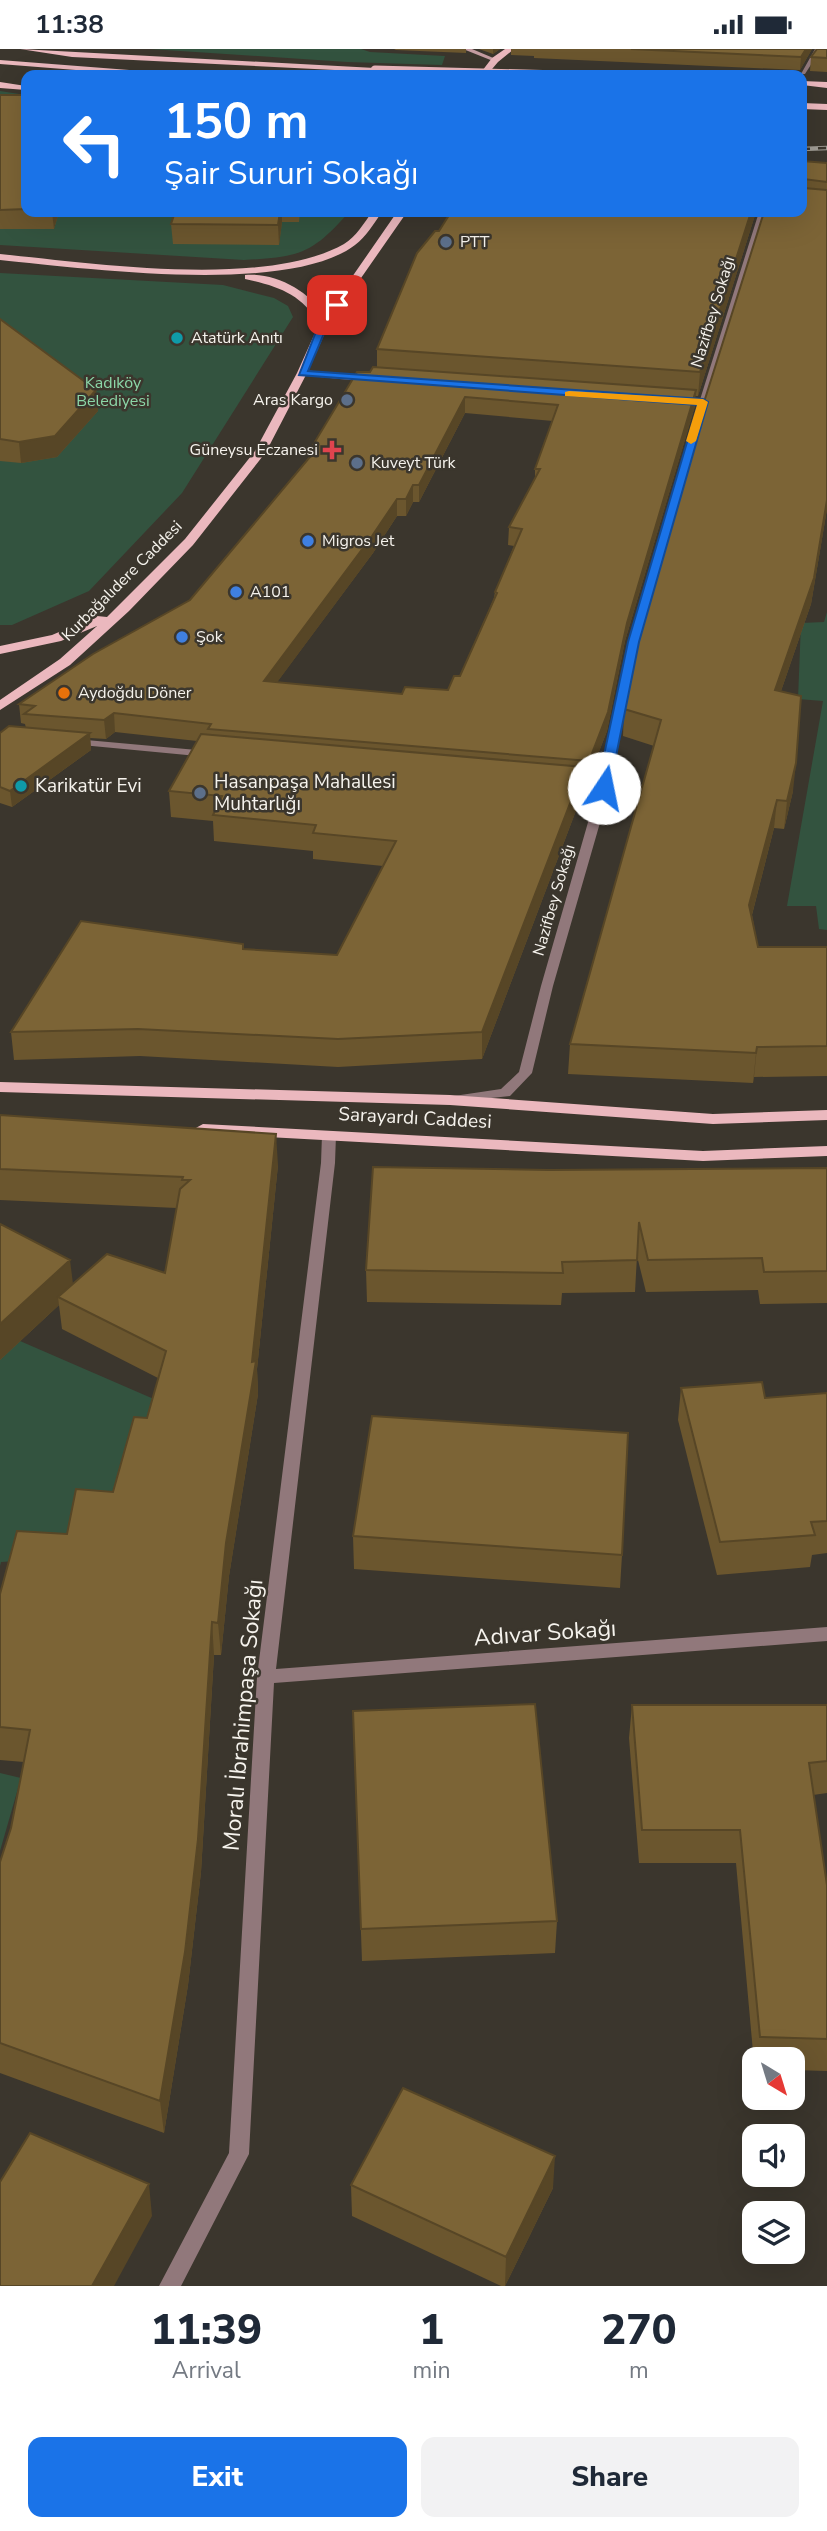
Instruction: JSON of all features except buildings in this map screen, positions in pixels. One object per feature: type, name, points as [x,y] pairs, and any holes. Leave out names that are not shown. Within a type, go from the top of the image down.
[{"type":"main road","points":[[24,49],[99,56],[375,70]]},
{"type":"main road","points":[[478,70],[510,49]]},
{"type":"main road","points":[[0,62],[103,70]]},
{"type":"main road","points":[[487,70],[493,62]]},
{"type":"main road","points":[[807,79],[827,85]]},
{"type":"main road","points":[[0,85],[21,87]]},
{"type":"main road","points":[[807,106],[827,107]]},
{"type":"main road","points":[[208,271],[279,269],[323,258],[351,244],[373,217]]},
{"type":"main road","name":"Kurbağalıdere Caddesi","points":[[0,706],[65,661],[124,608],[189,542],[260,452],[302,373],[324,324],[399,217]]},
{"type":"main road","points":[[0,257],[208,271],[277,282],[306,298],[317,308],[324,324]]},
{"type":"main road","points":[[0,650],[84,629],[124,608]]},
{"type":"main road","name":"Sarayardı Caddesi","points":[[0,1087],[450,1100],[713,1119],[827,1115]]},
{"type":"main road","name":"Sarayardı Caddesi","points":[[190,1129],[703,1156],[827,1151]]},
{"type":"street","points":[[466,49],[493,62]]},
{"type":"street","points":[[806,70],[818,49]]},
{"type":"street","name":"Nazifbey Sokağı","points":[[450,1100],[505,1093],[525,1073],[604,788],[634,642],[703,402],[761,217]]},
{"type":"street","points":[[302,373],[380,379]]},
{"type":"street","points":[[690,401],[703,402]]},
{"type":"street","points":[[57,740],[222,755]]},
{"type":"street","points":[[549,783],[604,788]]},
{"type":"street","name":"Moralı İbrahimpaşa Sokağı","points":[[170,2286],[239,2154],[266,1677],[328,1163],[329,1135]]},
{"type":"street","name":"Adıvar Sokağı","points":[[266,1677],[827,1634]]},
{"type":"green space","points":[[150,49],[361,49],[370,52],[445,56],[442,65],[347,62]]},
{"type":"green space","points":[[0,91],[21,94],[21,217],[344,217],[325,237],[304,251],[263,259],[0,245]]},
{"type":"green space","name":"Kadıköy Belediyesi","points":[[0,273],[223,285],[274,298],[288,306],[293,317],[182,493],[89,591],[12,625],[0,625]]},
{"type":"green space","points":[[827,612],[827,930],[819,929],[816,906],[787,906],[823,701],[798,699],[801,623],[824,622]]},
{"type":"green space","points":[[20,1341],[163,1403],[109,1517],[63,1558],[1,1562],[0,1566],[0,1359]]},
{"type":"green space","points":[[0,1773],[21,1778],[0,1851]]},
{"type":"railway","points":[[807,149],[827,148]]},
{"type":"slow traffic","points":[[569,394],[703,402],[691,441]]},
{"type":"place","name":"PTT","points":[[446,242]]},
{"type":"place","name":"Atatürk Anıtı","points":[[177,338]]},
{"type":"place","name":"Aras Kargo","points":[[347,400]]},
{"type":"place","name":"Güneysu Eczanesi","points":[[332,450]]},
{"type":"place","name":"Kuveyt Türk","points":[[357,463]]},
{"type":"place","name":"Migros Jet","points":[[308,541]]},
{"type":"place","name":"A101","points":[[236,592]]},
{"type":"place","name":"Şok","points":[[182,637]]},
{"type":"place","name":"Aydoğdu Döner","points":[[64,693]]},
{"type":"place","name":"Karikatür Evi","points":[[21,786]]},
{"type":"place","name":"Hasanpaşa Mahallesi Muhtarlığı","points":[[200,793]]},
{"type":"route","points":[[337,305],[324,324],[302,373],[545,393],[703,402],[634,642],[604,788]]}]
